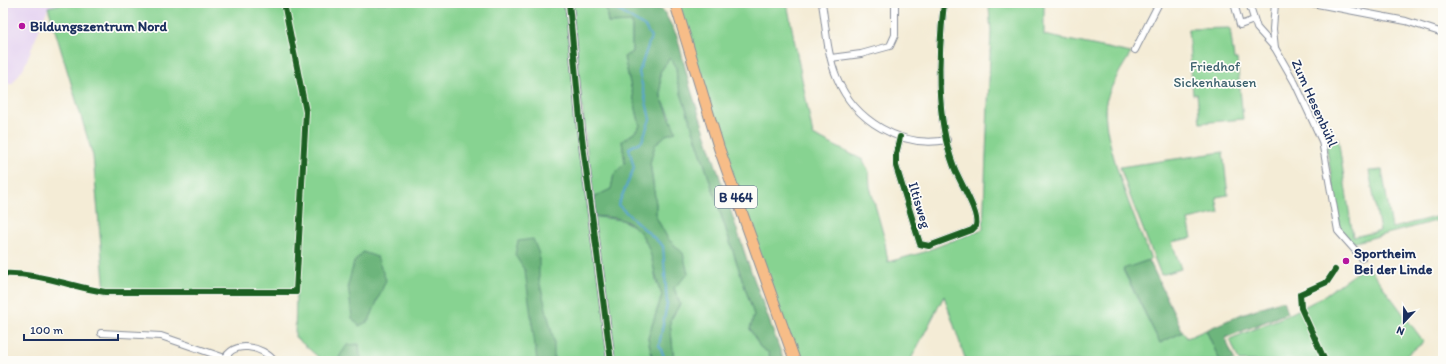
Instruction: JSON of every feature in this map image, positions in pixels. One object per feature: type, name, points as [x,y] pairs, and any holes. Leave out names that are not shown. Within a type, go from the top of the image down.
[{"type":"main road","name":"B 464","points":[[675,3],[719,148],[796,361]]},
{"type":"street","points":[[569,3],[581,130],[611,361]]},
{"type":"street","points":[[822,3],[831,58],[839,82],[851,102],[871,122],[900,137],[920,142],[947,140],[941,82],[944,3]]},
{"type":"street","points":[[831,58],[861,54],[890,46],[895,35],[895,3]]},
{"type":"street","points":[[1135,50],[1159,3]]},
{"type":"street","points":[[1234,3],[1240,25],[1254,20]]},
{"type":"street","points":[[1249,3],[1259,32],[1276,48]]},
{"type":"street","name":"Zum Hesenbühl","points":[[1275,3],[1273,29],[1276,48],[1295,83],[1322,141],[1338,231],[1362,258]]},
{"type":"street","points":[[1312,3],[1406,21],[1443,33]]},
{"type":"street","name":"Iltisweg","points":[[900,137],[896,154],[896,166],[920,244],[925,246],[932,246],[968,233],[976,226],[976,216],[957,176],[947,140]]},
{"type":"street","points":[[101,333],[161,336],[225,360],[240,348],[255,347],[266,353],[274,361]]},
{"type":"shaded area","name":"Bildungszentrum Nord","points":[[3,3],[65,3],[48,8],[24,67],[12,84],[3,84]]},
{"type":"green space","points":[[65,3],[605,3],[608,23],[632,22],[632,52],[624,57],[640,126],[634,133],[622,141],[625,163],[614,174],[611,189],[592,198],[574,30],[568,30],[589,216],[622,220],[638,229],[651,250],[656,281],[662,295],[648,338],[653,361],[323,361],[295,337],[296,292],[105,292],[93,156],[48,7]]},
{"type":"green space","points":[[606,3],[641,3],[645,6],[663,10],[677,36],[690,87],[747,260],[784,361],[770,361],[769,353],[760,347],[750,329],[754,315],[677,81],[676,66],[670,58],[660,72],[661,97],[676,132],[666,135],[655,145],[650,163],[656,204],[656,217],[668,239],[683,253],[688,274],[674,288],[680,304],[670,321],[674,361],[653,361],[648,338],[662,295],[650,253],[641,234],[633,226],[620,219],[595,216],[592,198],[611,189],[614,174],[625,163],[622,141],[634,133],[640,126],[624,57],[632,52],[632,22],[608,23]]},
{"type":"green space","points":[[675,3],[787,3],[813,135],[863,160],[869,172],[870,187],[884,237],[888,262],[921,253],[983,229],[991,31],[989,8],[998,3],[1044,3],[1044,35],[1131,53],[1111,89],[1106,102],[1105,116],[1113,156],[1137,225],[1151,259],[1123,270],[1160,343],[1183,332],[1187,338],[1206,330],[1220,361],[966,361],[944,296],[910,361],[802,361],[773,301]]},
{"type":"green space","name":"Friedhof Sickenhausen","points":[[1230,28],[1234,59],[1237,59],[1243,119],[1200,123],[1197,94],[1193,95],[1188,29]]},
{"type":"green space","points":[[670,58],[676,66],[677,81],[754,315],[750,329],[760,347],[769,353],[770,361],[674,361],[670,321],[680,304],[674,288],[683,253],[668,239],[656,217],[656,204],[650,163],[655,145],[666,135],[671,117],[661,97],[660,72]]},
{"type":"green space","points":[[1338,138],[1353,237],[1380,231],[1369,171],[1382,170],[1392,228],[1443,215],[1443,219],[1352,243],[1340,229],[1327,150],[1327,143]]},
{"type":"green space","points":[[1223,152],[1228,195],[1216,197],[1219,213],[1188,220],[1192,238],[1172,242],[1181,269],[1161,275],[1120,167]]},
{"type":"green space","points":[[533,239],[539,254],[539,280],[554,341],[554,361],[537,361],[525,271],[515,255],[518,241]]},
{"type":"green space","points":[[363,252],[377,257],[386,280],[369,321],[359,326],[352,318],[348,285],[354,262]]},
{"type":"green space","points":[[1149,260],[1183,332],[1160,343],[1123,269]]},
{"type":"green space","points":[[1367,265],[1424,342],[1399,361],[1239,361],[1230,339],[1288,315],[1319,299]]},
{"type":"green space","points":[[1283,300],[1287,313],[1225,338],[1235,361],[1220,361],[1206,330],[1242,314]]},
{"type":"green space","points":[[359,344],[360,355],[363,361],[342,361],[339,357],[347,345]]},
{"type":"waterway","points":[[617,3],[616,9],[645,27],[651,37],[639,72],[650,119],[642,141],[629,148],[634,168],[618,205],[663,246],[667,304],[659,345],[666,361]]},
{"type":"cycle path","points":[[3,274],[42,277],[105,292],[296,292],[306,112],[284,3]]},
{"type":"cycle path","points":[[569,3],[581,130],[611,361]]},
{"type":"cycle path","points":[[900,137],[896,154],[896,166],[920,244],[929,246],[972,230],[976,226],[975,213],[954,167],[948,148],[941,107],[940,44],[944,3]]},
{"type":"cycle path","points":[[1325,361],[1301,308],[1300,294],[1327,282],[1335,270]]},
{"type":"place","name":"Bildungszentrum Nord","points":[[22,26]]},
{"type":"place","name":"Sportheim Bei der Linde","points":[[1346,261]]}]
